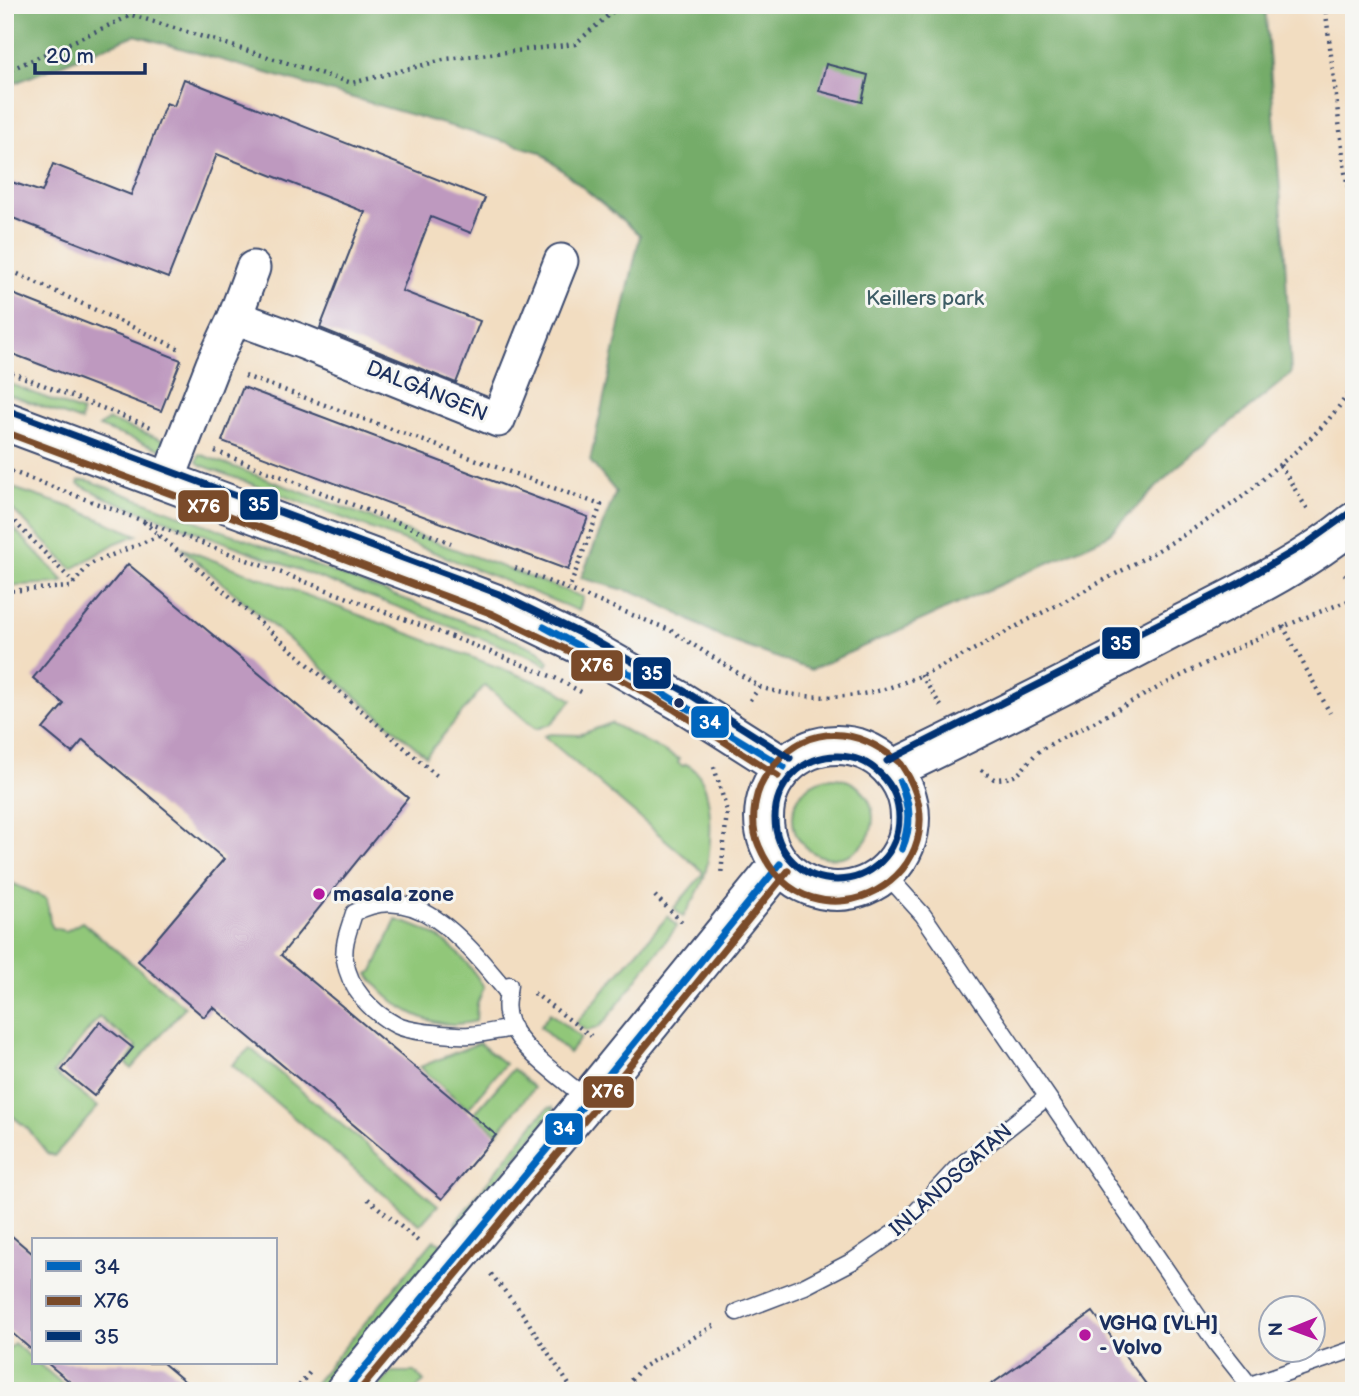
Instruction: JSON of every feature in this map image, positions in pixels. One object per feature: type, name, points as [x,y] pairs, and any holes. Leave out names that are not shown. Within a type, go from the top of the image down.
[{"type":"street","name":"DALGÅNGEN","points":[[235,317],[498,420],[561,261]]},
{"type":"street","points":[[167,482],[253,268]]},
{"type":"street","points":[[5,421],[494,603],[587,648],[680,701],[784,767]]},
{"type":"street","points":[[892,770],[1036,700],[1272,577],[1337,536],[1354,522]]},
{"type":"street","points":[[839,745],[868,752],[892,770],[907,798],[910,822],[901,853],[885,873],[866,885],[831,891],[797,880],[780,864],[766,837],[764,807],[775,779],[784,767],[809,750],[839,745]]},
{"type":"street","points":[[345,1391],[464,1245],[588,1100],[780,864]]},
{"type":"lane","points":[[885,873],[923,915],[1216,1343],[1252,1388],[1354,1349]]},
{"type":"lane","points":[[513,1028],[469,1035],[397,1026],[366,1003],[351,981],[344,958],[354,913],[368,905],[394,901],[414,906],[447,926],[509,989],[505,1003],[518,1038],[588,1100]]},
{"type":"lane","name":"INLANDSGATAN","points":[[737,1312],[805,1286],[853,1261],[901,1228],[956,1169],[1047,1097]]},
{"type":"path","points":[[5,72],[132,15],[352,83],[447,59],[575,44],[621,5]]},
{"type":"path","points":[[1325,5],[1343,158],[1354,215]]},
{"type":"path","points":[[5,268],[213,365],[601,505],[569,589]]},
{"type":"path","points":[[777,693],[810,696],[880,690],[921,675],[966,653],[1133,565],[1231,505],[1313,438],[1335,414],[1354,384]]},
{"type":"path","points":[[5,469],[468,643],[553,677],[587,695]]},
{"type":"path","points":[[5,512],[74,583]]},
{"type":"path","points":[[142,520],[437,776]]},
{"type":"path","points":[[5,591],[70,587],[90,564],[159,536]]},
{"type":"path","points":[[980,769],[994,779],[1012,778],[1024,770],[1038,752],[1150,691],[1283,626],[1354,599]]},
{"type":"path","points":[[1283,626],[1330,713]]},
{"type":"path","points":[[708,761],[713,766],[727,811],[722,874],[716,885]]},
{"type":"path","points":[[655,896],[689,928]]},
{"type":"path","points":[[509,989],[533,992],[597,1041]]},
{"type":"path","points":[[368,1199],[419,1242]]},
{"type":"path","points":[[464,1245],[523,1314],[573,1391]]},
{"type":"path","points":[[622,1391],[641,1368],[737,1312]]},
{"type":"green space","name":"Keillers park","points":[[5,5],[1265,5],[1284,238],[1291,374],[1178,466],[1106,537],[811,670],[725,639],[643,595],[581,578],[616,492],[590,461],[640,235],[540,152],[135,35],[5,87]]},
{"type":"green space","points":[[5,382],[82,412],[81,421],[5,393]]},
{"type":"green space","points":[[108,420],[171,443],[165,451],[99,427]]},
{"type":"green space","points":[[199,454],[583,597],[579,611],[431,551],[201,465],[197,462]]},
{"type":"green space","points":[[87,480],[524,644],[540,651],[549,662],[547,666],[537,659],[106,498],[78,484],[79,481]]},
{"type":"green space","points":[[7,486],[73,508],[137,535],[116,543],[72,569],[12,509],[5,500]]},
{"type":"green space","points":[[5,519],[64,581],[5,586]]},
{"type":"green space","points":[[181,548],[556,689],[572,700],[551,724],[536,729],[485,685],[426,756]]},
{"type":"green space","points":[[611,723],[679,759],[678,763],[683,766],[686,764],[696,772],[704,785],[710,818],[709,855],[702,883],[683,917],[674,908],[702,875],[702,871],[544,736],[579,735]]},
{"type":"green space","points":[[825,778],[841,778],[862,789],[873,810],[873,826],[862,847],[841,858],[825,858],[811,852],[799,840],[793,826],[793,810],[799,796],[811,784]]},
{"type":"green space","points":[[5,880],[47,899],[53,928],[66,931],[82,922],[185,1007],[131,1069],[126,1063],[137,1047],[99,1017],[54,1073],[98,1107],[54,1156],[47,1153],[28,1129],[5,1110]]},
{"type":"green space","points":[[668,916],[677,926],[606,1020],[597,1028],[586,1031],[576,1023]]},
{"type":"green space","points":[[396,920],[437,936],[466,962],[484,987],[477,1004],[476,1021],[445,1024],[415,1015],[389,997],[368,974],[373,971]]},
{"type":"green space","points":[[550,1013],[581,1038],[569,1053],[540,1027]]},
{"type":"green space","points":[[479,1043],[505,1064],[468,1109],[420,1067]]},
{"type":"green space","points":[[250,1048],[438,1205],[420,1225],[232,1065]]},
{"type":"green space","points":[[513,1069],[534,1088],[497,1133],[474,1114]]},
{"type":"green space","points":[[553,1107],[554,1111],[459,1226],[456,1226],[455,1223],[535,1122],[548,1108]]},
{"type":"green space","points":[[434,1240],[441,1243],[441,1248],[411,1288],[324,1391],[308,1391]]},
{"type":"green space","points":[[14,1343],[32,1358],[32,1364],[39,1364],[71,1391],[47,1391],[43,1388],[40,1391],[5,1391],[5,1353]]},
{"type":"green space","points":[[392,1372],[415,1372],[424,1382],[413,1391],[375,1391]]},
{"type":"building","points":[[826,64],[868,75],[862,102],[819,91]]},
{"type":"building","points":[[184,79],[485,198],[471,233],[431,217],[402,291],[480,321],[456,383],[320,328],[365,212],[217,154],[168,278],[5,215],[5,180],[42,192],[53,164],[131,195],[166,103],[174,106]]},
{"type":"building","points":[[5,291],[181,360],[161,411],[5,351]]},
{"type":"building","points":[[243,387],[588,517],[568,570],[222,441]]},
{"type":"building","points":[[128,564],[408,798],[281,955],[496,1135],[442,1199],[213,1007],[204,1017],[138,961],[224,859],[83,740],[72,753],[43,729],[64,704],[33,678]]},
{"type":"building","points":[[100,1022],[133,1048],[94,1096],[62,1070]]},
{"type":"building","points":[[5,1230],[32,1253],[32,1350],[5,1327]]},
{"type":"building","name":"VGHQ [VLH] - Volvo","points":[[1093,1312],[1151,1391],[982,1391]]},
{"type":"building","points":[[48,1364],[164,1364],[196,1391],[81,1391]]},
{"type":"transit line","name":"35","points":[[9,411],[499,594],[592,639],[686,692],[790,758]]},
{"type":"transit line","name":"X76","points":[[5,432],[490,613],[582,657],[675,710],[778,776]]},
{"type":"transit line","name":"35","points":[[887,761],[1239,583],[1306,544],[1348,514]]},
{"type":"transit line","name":"34","points":[[544,627],[636,677],[784,767]]},
{"type":"transit line","name":"X76","points":[[899,762],[863,740],[844,735],[809,739],[778,761],[760,786],[755,803],[754,830],[759,846],[782,880],[812,898],[845,901],[876,890],[902,870],[917,840],[918,804],[901,764]]},
{"type":"transit line","name":"35","points":[[837,756],[861,761],[881,774],[894,794],[899,818],[894,842],[881,862],[861,875],[837,880],[813,875],[793,862],[780,842],[775,818],[780,794],[793,774],[813,761],[837,756]]},
{"type":"transit line","name":"34","points":[[900,782],[907,799],[909,816],[908,832],[902,849]]},
{"type":"transit line","name":"34","points":[[900,782],[908,816],[902,849]]},
{"type":"transit line","name":"34","points":[[345,1391],[588,1100],[780,864]]},
{"type":"transit line","name":"X76","points":[[359,1391],[788,871]]},
{"type":"place","name":"masala zone","points":[[319,894]]},
{"type":"place","name":"VGHQ [VLH] - Volvo","points":[[1085,1335]]}]
